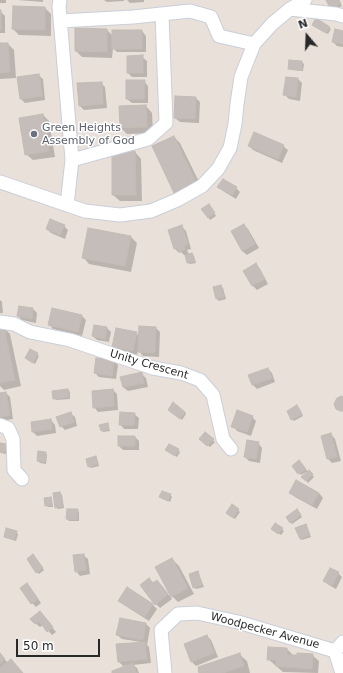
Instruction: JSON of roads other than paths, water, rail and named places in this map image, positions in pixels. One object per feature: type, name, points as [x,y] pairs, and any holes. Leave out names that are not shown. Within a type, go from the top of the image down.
[{"type":"street","points":[[60,0],[60,21],[72,160],[67,205]]},
{"type":"street","points":[[0,182],[85,211],[120,216],[151,210],[177,200],[202,186],[218,169],[230,148],[235,124],[241,77],[254,44],[288,5],[305,0]]},
{"type":"street","points":[[288,5],[343,16]]},
{"type":"street","points":[[60,21],[133,18],[190,11],[210,17],[219,36],[254,44]]},
{"type":"street","points":[[72,160],[148,139],[166,123],[162,14]]},
{"type":"street","name":"Unity Crescent","points":[[0,322],[14,324],[30,332],[70,340],[153,368],[181,373],[200,380],[213,395],[223,439],[231,449]]},
{"type":"street","points":[[0,425],[8,428],[14,439],[14,470],[22,479]]},
{"type":"street","name":"Woodpecker Avenue","points":[[165,673],[161,630],[178,614],[197,613],[339,646]]},
{"type":"street","points":[[339,646],[342,673]]},
{"type":"place","name":"Green Heights Assembly of God","points":[[34,134]]}]
